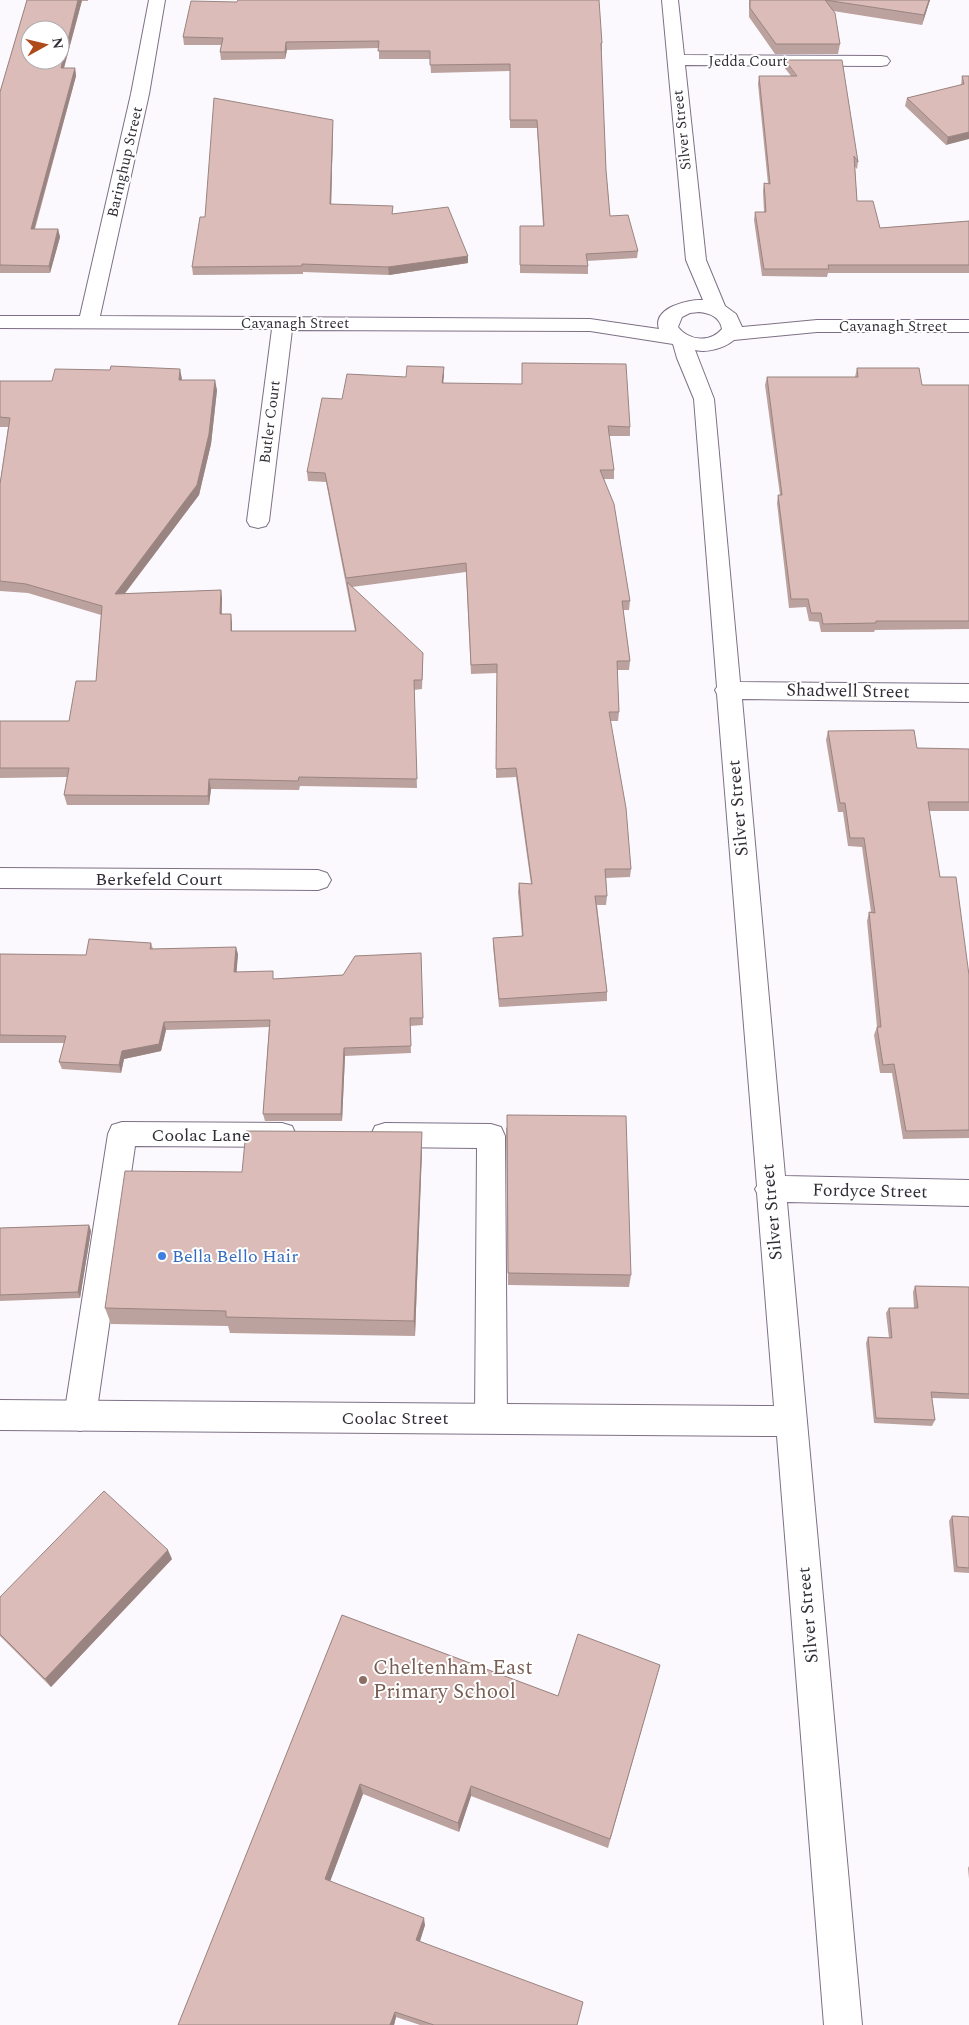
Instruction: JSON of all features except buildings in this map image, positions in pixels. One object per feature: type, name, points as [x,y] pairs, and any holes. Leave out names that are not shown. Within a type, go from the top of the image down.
[{"type":"street","name":"Baringhup Street","points":[[89,322],[140,94],[157,0]]},
{"type":"street","name":"Silver Street","points":[[670,0],[696,260],[720,311],[732,323],[719,351],[704,399]]},
{"type":"street","name":"Jedda Court","points":[[675,60],[880,61]]},
{"type":"street","name":"Silver Street","points":[[696,260],[683,299],[671,316],[668,327],[680,339],[704,399],[770,1189],[843,2025]]},
{"type":"street","name":"Cavanagh Street","points":[[590,325],[683,299],[699,306],[720,311],[817,326],[969,326]]},
{"type":"street","name":"Cavanagh Street","points":[[0,322],[590,325],[680,339],[702,344],[719,351],[817,326]]},
{"type":"street","name":"Butler Court","points":[[258,521],[283,323]]},
{"type":"street","name":"Shadwell Street","points":[[728,690],[969,693]]},
{"type":"street","name":"Berkefeld Court","points":[[0,878],[318,880]]},
{"type":"street","name":"Coolac Lane","points":[[80,1416],[122,1134],[311,1135]]},
{"type":"street","points":[[361,1135],[491,1136],[491,1418]]},
{"type":"street","name":"Fordyce Street","points":[[770,1189],[969,1193]]},
{"type":"street","name":"Coolac Street","points":[[0,1415],[791,1421]]},
{"type":"place","name":"Bella Bello Hair","points":[[162,1256]]},
{"type":"place","name":"Cheltenham East Primary School","points":[[363,1680]]}]
